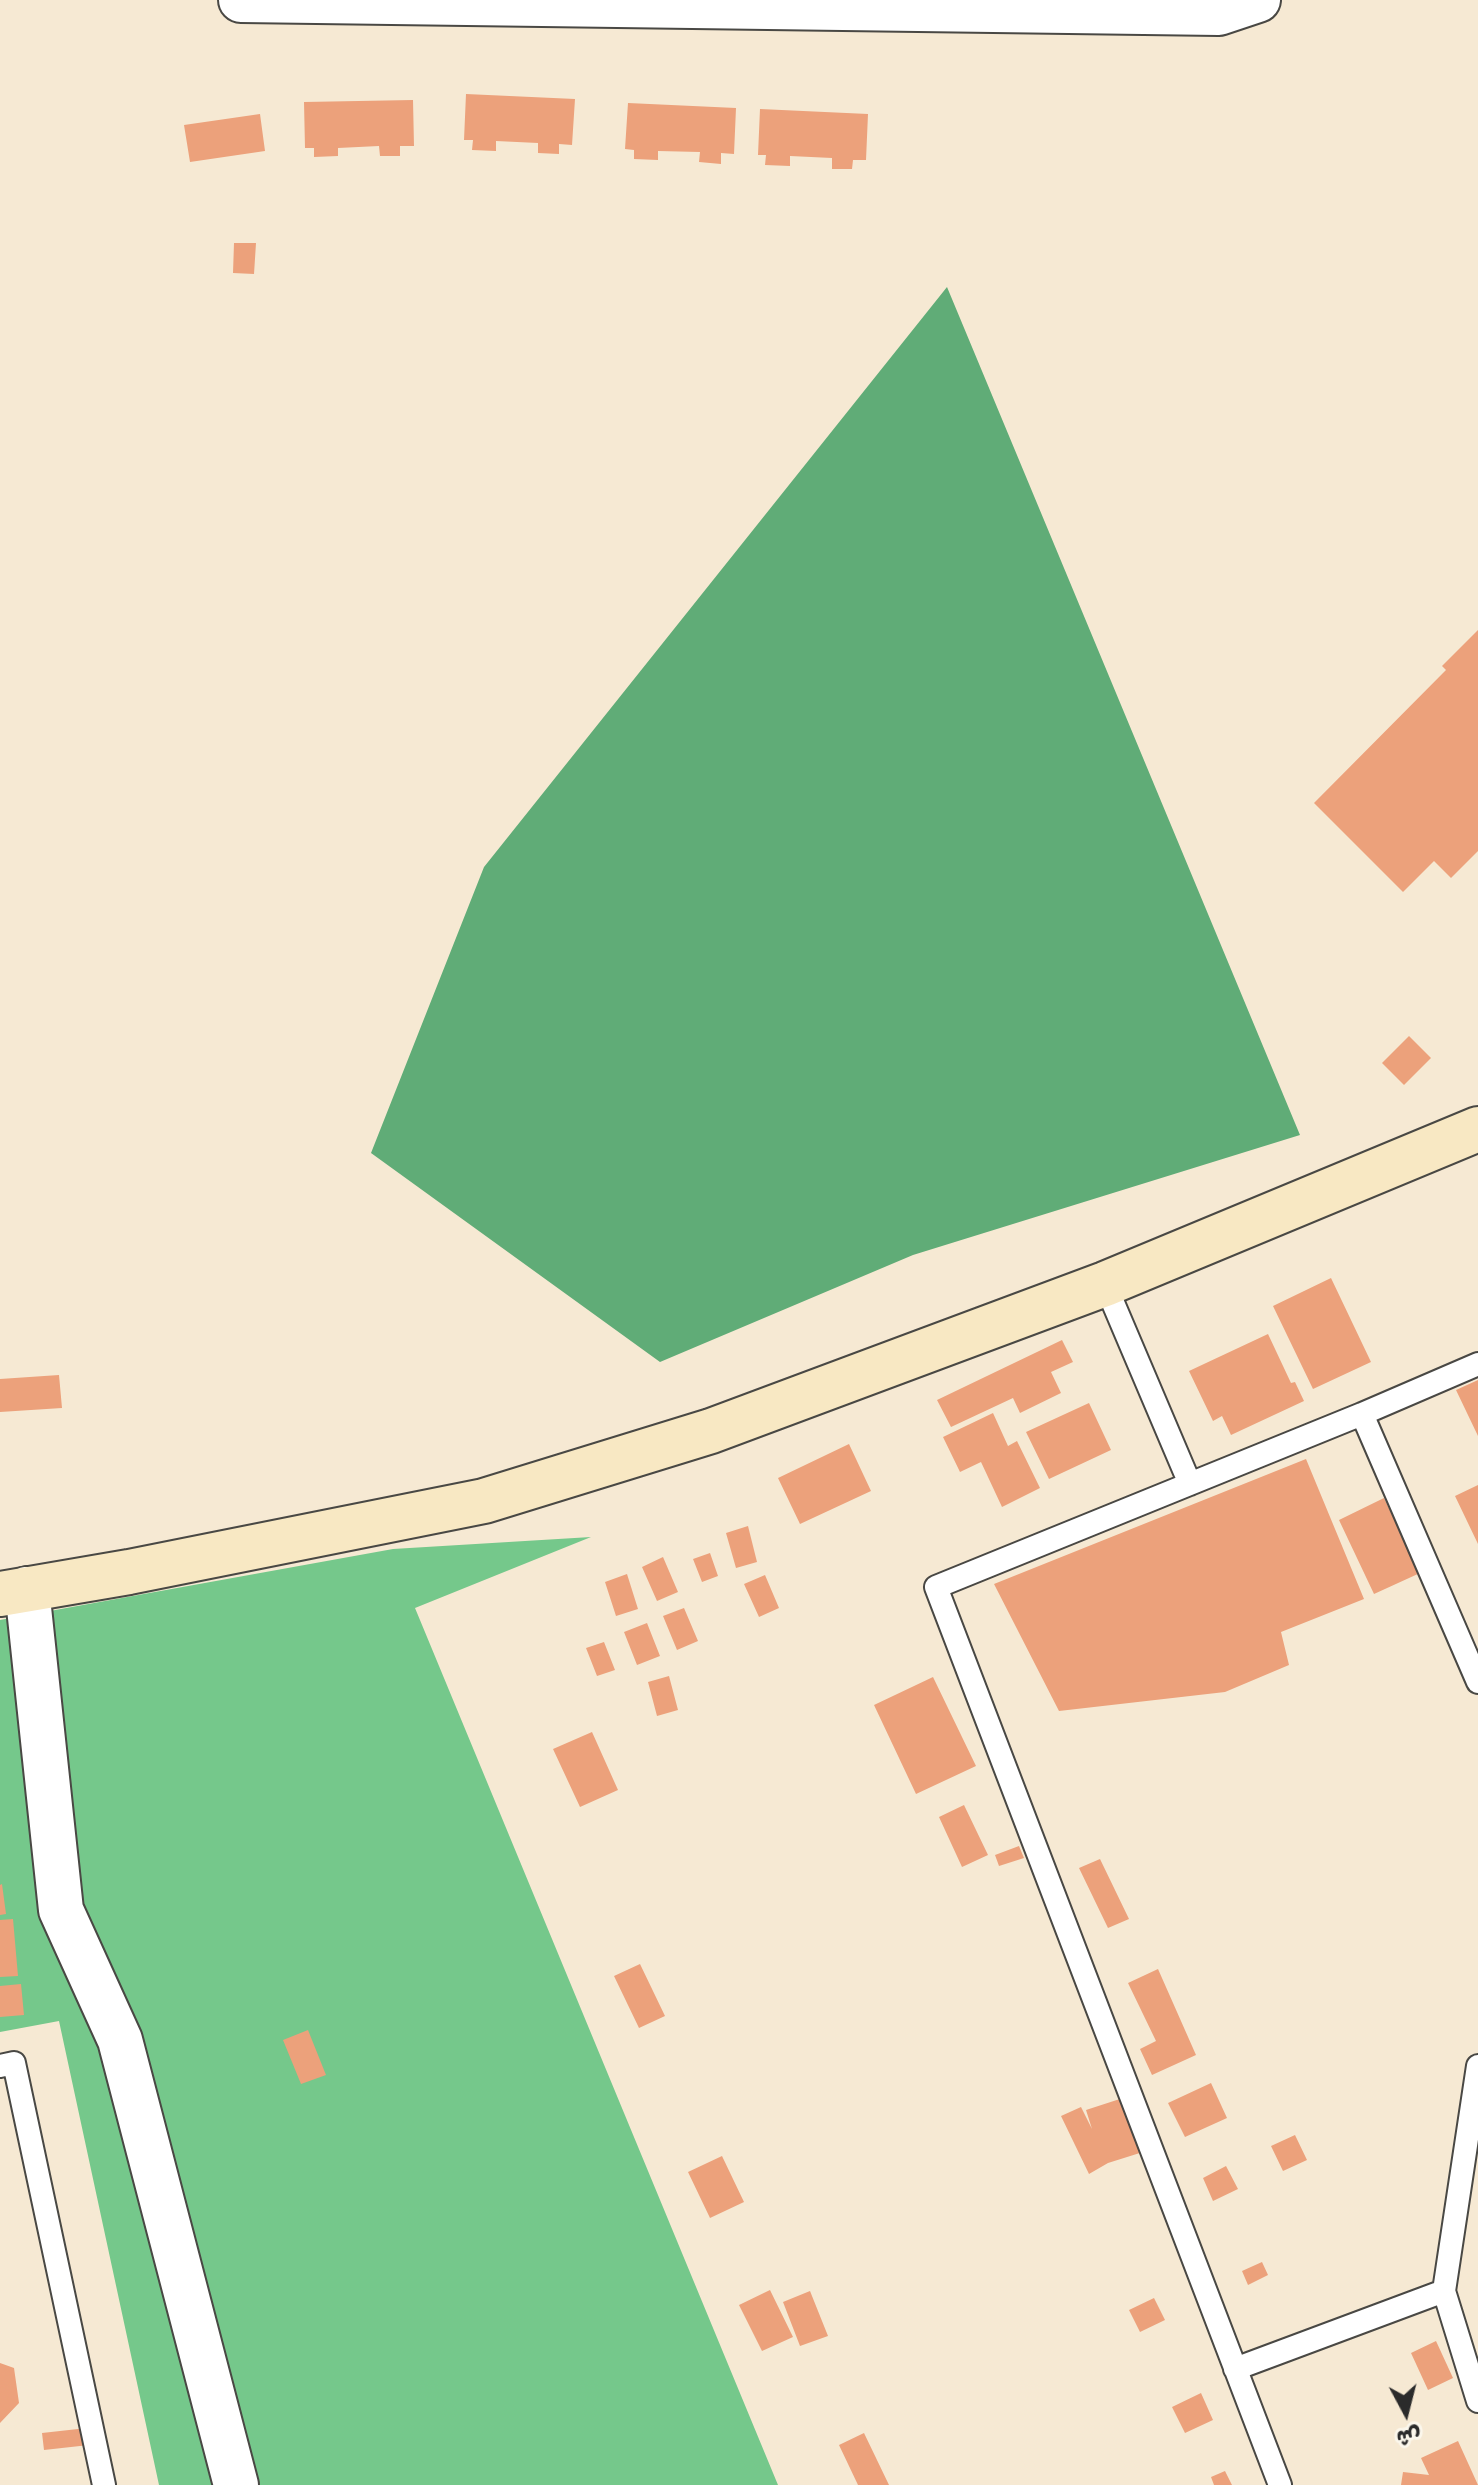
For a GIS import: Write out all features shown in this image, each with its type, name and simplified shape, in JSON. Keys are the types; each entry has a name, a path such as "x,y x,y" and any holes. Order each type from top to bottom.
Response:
{"street":[{"path":"241,0 1219,13 1258,0"},
{"path":"236,2485 120,2040 61,1910 13,1591 129,1572 484,1501 711,1431 1105,1284 1478,1129"}],"lane":[{"path":"1105,1284 1190,1484"},
{"path":"1280,2485 936,1587 1478,1364"},
{"path":"1362,1414 1478,1682"},
{"path":"0,2066 14,2063 104,2485"},
{"path":"1478,2066 1444,2291 1478,2401"},
{"path":"1235,2369 1444,2291"}],"green space":[{"path":"947,287 1300,1135 913,1255 660,1362 371,1153 484,867"},
{"path":"591,1537 415,1608 778,2485 159,2485 59,2021 0,2032 0,1620 393,1549"}],"building":[{"path":"466,94 575,99 572,145 559,144 559,154 538,153 538,143 496,141 496,151 472,150 473,140 464,140"},
{"path":"413,100 414,146 400,146 400,156 380,156 379,146 338,148 338,156 314,157 314,148 305,148 304,102"},
{"path":"628,103 736,108 734,154 721,153 721,164 699,162 700,152 658,151 658,160 634,159 634,150 625,149"},
{"path":"760,109 868,114 866,160 853,160 852,169 832,169 832,158 790,156 790,166 765,165 766,155 758,155"},
{"path":"260,114 265,151 190,162 184,125"},
{"path":"234,243 256,243 254,274 233,273"},
{"path":"1478,630 1478,851 1451,878 1434,861 1403,892 1314,803 1446,670 1442,666"},
{"path":"1409,1036 1431,1058 1404,1085 1382,1063"},
{"path":"1331,1278 1371,1362 1313,1389 1273,1306"},
{"path":"1268,1334 1291,1383 1295,1382 1304,1401 1231,1435 1222,1416 1213,1421 1189,1371"},
{"path":"1062,1340 1073,1362 1051,1372 1061,1393 1020,1413 1013,1398 951,1427 937,1400"},
{"path":"59,1375 62,1408 0,1412 0,1379"},
{"path":"1478,1380 1478,1436 1456,1390"},
{"path":"1089,1403 1111,1450 1049,1479 1026,1432"},
{"path":"993,1413 1008,1446 1017,1441 1040,1488 1002,1507 981,1462 960,1472 943,1437"},
{"path":"849,1444 871,1491 800,1524 778,1478"},
{"path":"1306,1459 1364,1599 1281,1632 1289,1665 1225,1692 1059,1711 994,1584"},
{"path":"1478,1485 1478,1544 1455,1496"},
{"path":"1384,1498 1420,1573 1374,1594 1339,1520"},
{"path":"748,1526 757,1562 736,1568 726,1533"},
{"path":"710,1553 718,1576 702,1582 693,1559"},
{"path":"663,1557 678,1592 657,1601 642,1567"},
{"path":"627,1574 638,1609 616,1616 605,1582"},
{"path":"765,1575 779,1608 759,1617 744,1584"},
{"path":"684,1608 698,1641 677,1650 663,1616"},
{"path":"647,1623 660,1656 637,1665 624,1632"},
{"path":"604,1642 615,1670 597,1676 586,1648"},
{"path":"669,1676 678,1710 657,1716 648,1682"},
{"path":"933,1677 976,1766 916,1794 874,1705"},
{"path":"592,1732 618,1790 580,1807 553,1749"},
{"path":"964,1805 988,1855 962,1867 939,1817"},
{"path":"1019,1846 1024,1858 999,1866 995,1855"},
{"path":"1100,1859 1129,1919 1108,1928 1079,1868"},
{"path":"0,1885 6,1914 0,1915"},
{"path":"13,1919 18,1976 0,1977 0,1920"},
{"path":"640,1964 665,2016 639,2028 614,1976"},
{"path":"1158,1969 1196,2055 1152,2075 1140,2049 1156,2041 1128,1983"},
{"path":"21,1984 24,2015 0,2017 0,1986"},
{"path":"308,2030 326,2075 301,2084 283,2040"},
{"path":"1211,2083 1227,2118 1185,2137 1168,2103"},
{"path":"1126,2097 1143,2152 1108,2163 1089,2174 1061,2116 1081,2107 1092,2129 1086,2110"},
{"path":"1295,2135 1307,2160 1283,2171 1271,2146"},
{"path":"722,2156 744,2202 710,2218 688,2172"},
{"path":"1226,2166 1238,2189 1213,2201 1203,2178"},
{"path":"1262,2262 1268,2275 1248,2285 1242,2271"},
{"path":"770,2290 793,2337 762,2351 739,2305"},
{"path":"810,2291 828,2336 800,2346 783,2302"},
{"path":"1154,2298 1165,2320 1140,2332 1129,2310"},
{"path":"1436,2341 1453,2378 1428,2390 1411,2353"},
{"path":"0,2363 14,2368 19,2403 0,2423"},
{"path":"1201,2393 1213,2420 1185,2433 1172,2407"},
{"path":"87,2428 89,2445 44,2450 42,2433"},
{"path":"864,2433 889,2485 858,2485 839,2445"},
{"path":"1458,2441 1478,2485 1401,2485 1403,2472 1429,2475 1421,2458"},
{"path":"1225,2471 1232,2485 1214,2485 1211,2477"}]}
